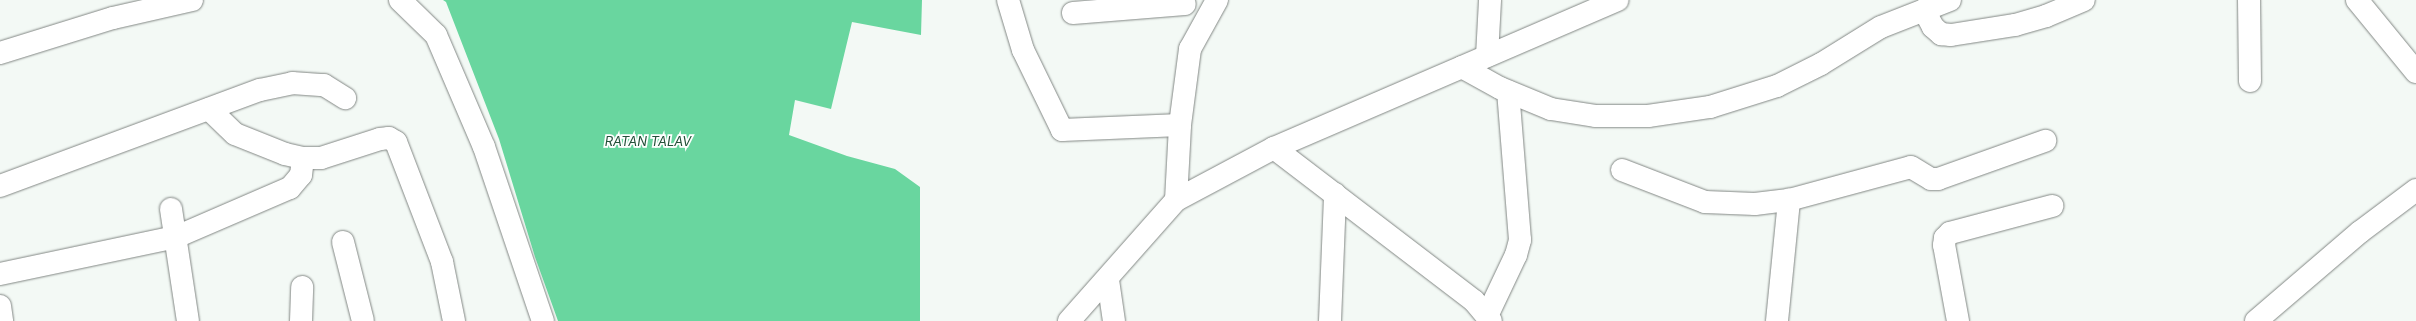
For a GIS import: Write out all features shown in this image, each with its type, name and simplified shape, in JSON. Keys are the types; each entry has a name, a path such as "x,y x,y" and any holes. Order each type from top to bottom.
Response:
{"street":[{"path":"0,53 113,18 192,0"},
{"path":"400,0 436,35 484,147 543,321"},
{"path":"1008,0 1023,50 1062,130 1180,125"},
{"path":"1190,50 1217,0"},
{"path":"1487,56 1490,0"},
{"path":"1069,321 1108,280 1176,200 1274,148 1618,0"},
{"path":"1462,67 1508,91 1551,109 1596,116 1648,116 1710,107 1777,86 1821,64 1881,27 1950,0"},
{"path":"1924,10 1933,27 1941,34 1951,35 2015,25 2046,16 2084,0"},
{"path":"2249,0 2250,80"},
{"path":"2357,0 2416,72"},
{"path":"1073,12 1184,2 1190,50 1180,125 1176,200"},
{"path":"0,186 260,90 292,83 324,86 345,98"},
{"path":"1274,148 1474,301 1489,319 1516,255 1520,240 1508,91"},
{"path":"209,109 235,134 285,154 302,158 320,158 380,138 389,138 396,142 442,262 454,321"},
{"path":"1622,170 1705,202 1755,204 1789,200 1911,167 1931,179 1938,179 2044,141"},
{"path":"0,274 176,237 290,188 301,175 302,158"},
{"path":"2256,321 2398,202 2416,190"},
{"path":"1330,321 1335,194"},
{"path":"1777,321 1789,200"},
{"path":"1958,321 1944,245 1945,238 1950,233 2052,206"},
{"path":"172,209 188,321"},
{"path":"343,242 363,321"},
{"path":"1108,280 1114,321"},
{"path":"301,321 302,288"},
{"path":"0,306 2,321"}],"water":[{"name":"RATAN TALAV","path":"443,0 922,0 921,35 852,22 831,109 795,100 789,135 847,156 895,169 920,187 920,321 558,321 535,257 499,139 446,2"}]}
